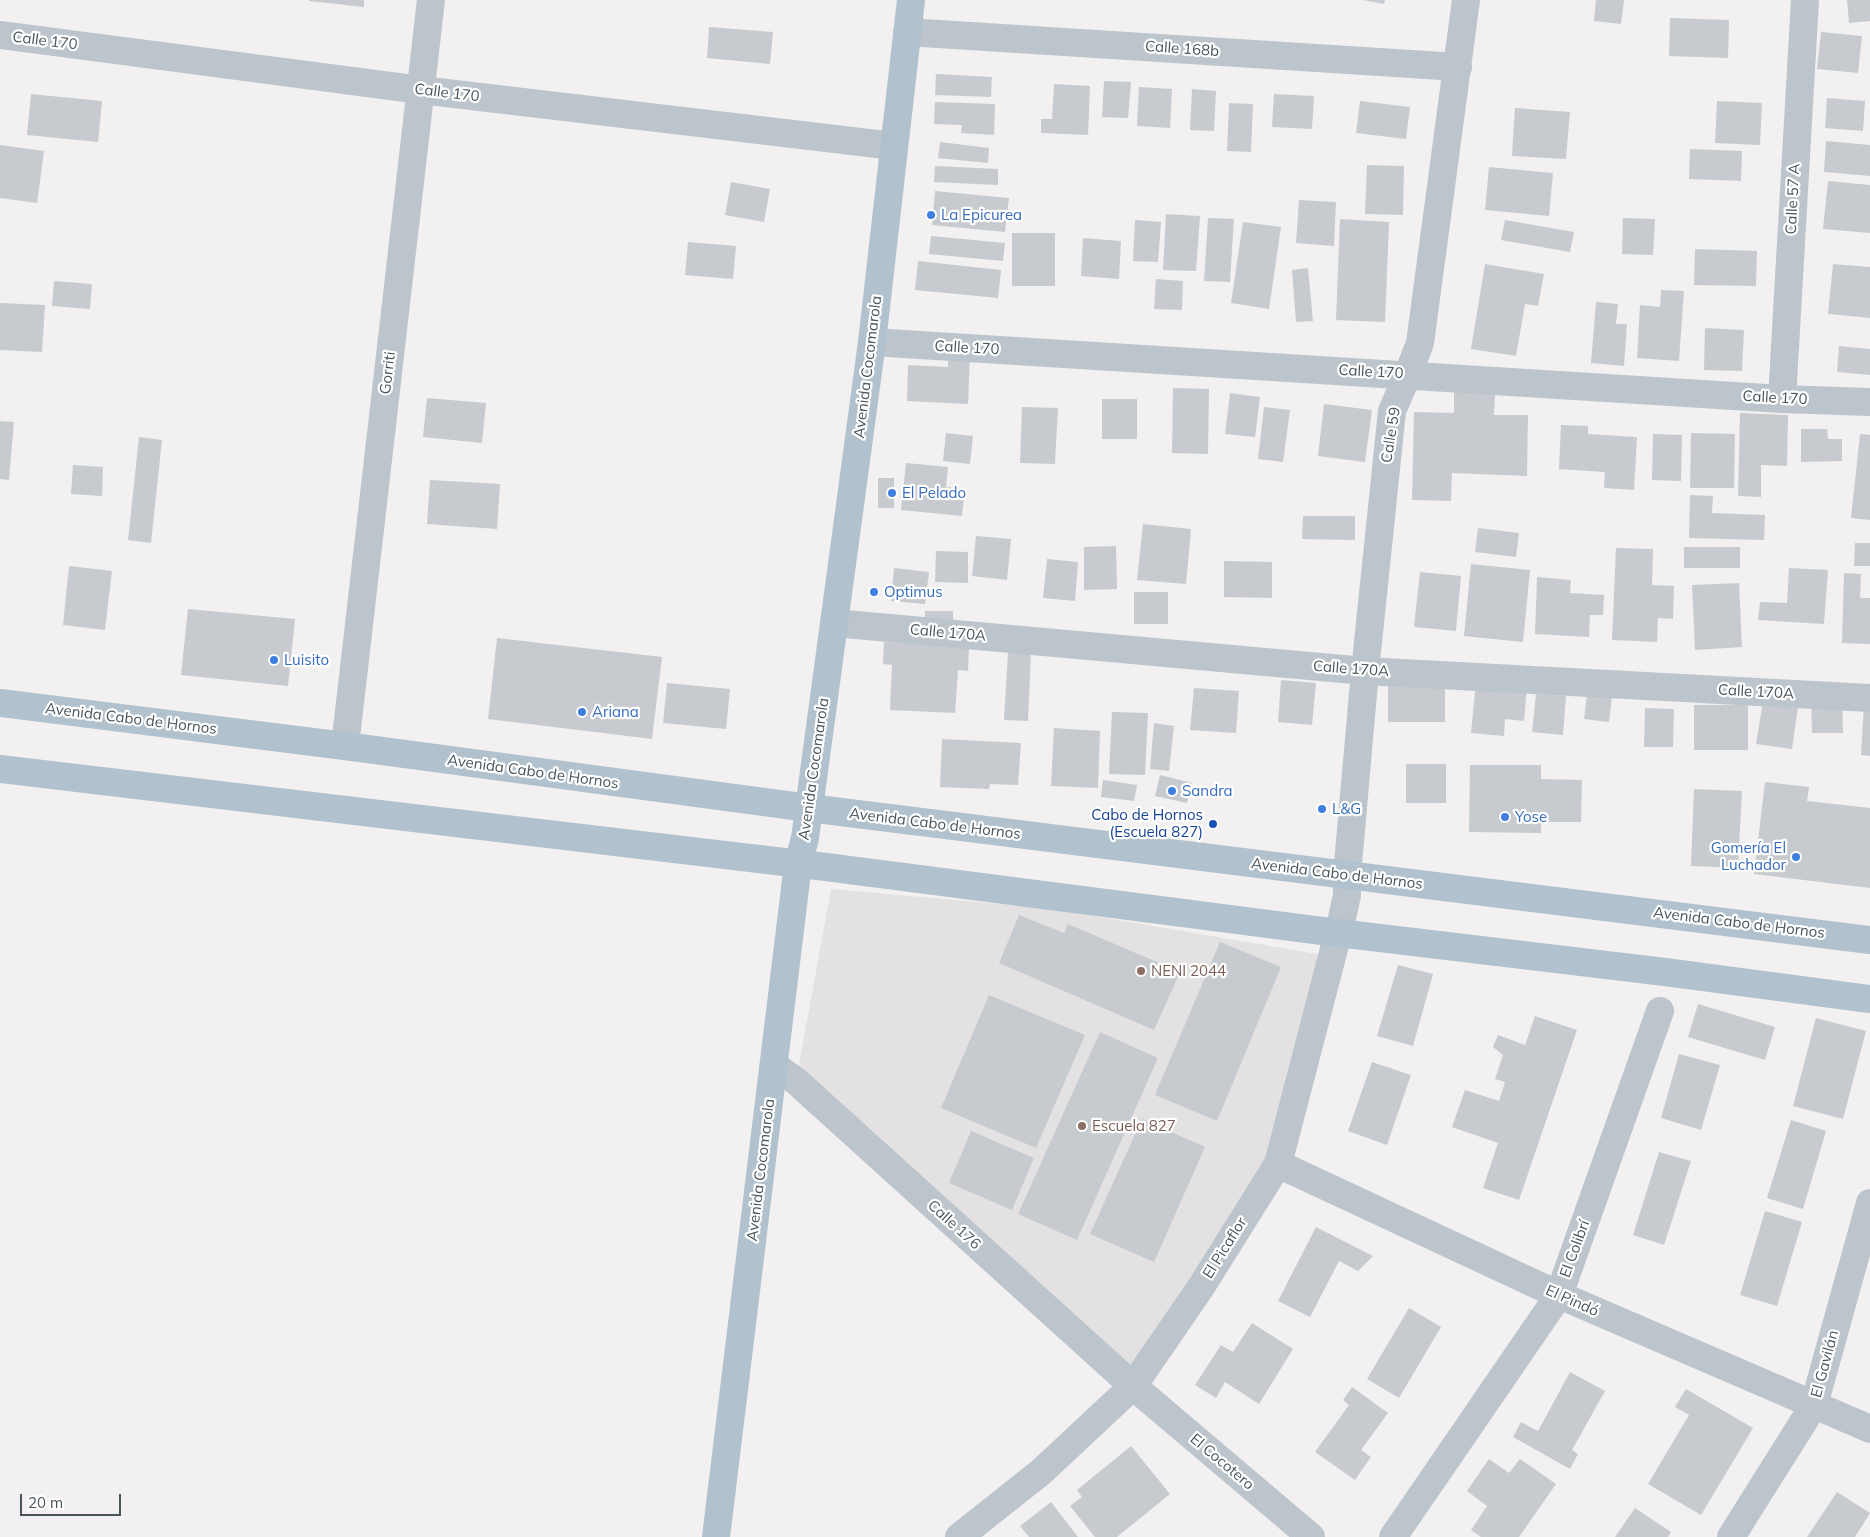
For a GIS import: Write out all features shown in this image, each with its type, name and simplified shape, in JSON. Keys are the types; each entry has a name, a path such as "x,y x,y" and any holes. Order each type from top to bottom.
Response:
{"main road":[{"name":"Avenida Cocomarola","path":"716,1537 798,864 808,808 872,342 911,0"},
{"name":"Avenida Cabo de Hornos","path":"0,703 345,746 808,808 1870,940"},
{"path":"0,769 798,864 1870,999"}],"street":[{"name":"Gorriti","path":"345,746 431,0"},
{"name":"Calle 59","path":"1347,875 1365,671 1392,411 1420,343 1466,0"},
{"name":"Calle 57 A","path":"1782,399 1805,0"},
{"name":"Calle 168b","path":"907,32 1458,67"},
{"name":"Calle 170","path":"0,35 421,90 894,146"},
{"name":"Calle 170","path":"872,342 1408,374 1782,399 1870,402"},
{"name":"Calle 170A","path":"834,623 1365,671 1870,698"},
{"name":"El Picaflor","path":"959,1537 1041,1472 1133,1386 1201,1287 1278,1164 1338,933 1347,895 1347,875"},
{"name":"El Colibrí","path":"1393,1537 1559,1295 1660,1011"},
{"name":"Calle 176","path":"774,1065 796,1081 1133,1386"},
{"name":"El Pindó","path":"1278,1164 1559,1295 1870,1429"},
{"name":"El Gavilán","path":"1731,1537 1814,1405 1870,1203"},
{"name":"El Cocotero","path":"1133,1386 1311,1537"}],"shaded area":[{"path":"831,889 1047,908 1329,956 1264,1163 1133,1386 796,1081"}],"building":[{"path":"364,0 364,7 309,1"},
{"path":"1363,0 1385,0 1384,4"},
{"path":"1596,0 1624,0 1621,24 1594,21"},
{"path":"1847,0 1870,0 1870,21 1849,23"},
{"path":"1670,18 1729,20 1728,58 1669,56"},
{"path":"709,27 773,32 770,64 707,58"},
{"path":"1821,32 1862,36 1858,73 1817,69"},
{"path":"936,74 992,77 991,97 935,95"},
{"path":"1104,81 1131,82 1128,118 1102,117"},
{"path":"1054,84 1090,86 1088,135 1041,133 1041,119 1052,119"},
{"path":"1139,87 1172,89 1170,128 1137,126"},
{"path":"1192,89 1216,91 1214,131 1190,130"},
{"path":"31,94 102,101 98,142 27,135"},
{"path":"1274,94 1314,96 1312,129 1272,127"},
{"path":"1827,98 1865,101 1863,131 1825,128"},
{"path":"1360,101 1410,107 1406,139 1356,133"},
{"path":"1717,101 1762,103 1760,145 1715,143"},
{"path":"935,102 995,104 994,135 961,133 962,125 934,124"},
{"path":"1229,103 1253,104 1251,152 1227,151"},
{"path":"1515,108 1570,112 1566,159 1512,156"},
{"path":"1826,141 1870,145 1870,176 1824,172"},
{"path":"940,142 989,148 988,163 938,158"},
{"path":"0,145 44,151 37,203 0,198"},
{"path":"1690,149 1742,151 1741,181 1689,179"},
{"path":"1367,165 1404,166 1403,215 1365,214"},
{"path":"935,166 998,169 998,185 934,182"},
{"path":"1489,167 1553,173 1549,216 1485,210"},
{"path":"1828,181 1870,185 1870,233 1823,229"},
{"path":"731,182 770,189 764,222 725,215"},
{"path":"935,191 1009,198 1005,232 932,225"},
{"path":"1299,200 1336,202 1334,246 1296,243"},
{"path":"1166,214 1200,216 1196,271 1163,270"},
{"path":"1208,218 1234,219 1230,282 1204,281"},
{"path":"1623,218 1655,219 1653,255 1622,254"},
{"path":"1340,219 1389,222 1385,322 1336,320"},
{"path":"1135,220 1161,222 1158,262 1133,261"},
{"path":"1505,220 1574,232 1570,252 1501,240"},
{"path":"1243,222 1281,227 1269,309 1231,303"},
{"path":"1012,233 1055,233 1055,286 1012,286"},
{"path":"931,236 1005,243 1003,261 929,254"},
{"path":"1083,238 1121,241 1119,279 1081,276"},
{"path":"688,242 736,246 733,279 685,275"},
{"path":"1695,249 1757,251 1756,286 1694,285"},
{"path":"918,261 1001,270 998,298 915,290"},
{"path":"1485,264 1544,274 1538,306 1525,304 1516,356 1471,349"},
{"path":"1833,264 1870,267 1870,318 1828,314"},
{"path":"1308,268 1313,321 1296,322 1292,270"},
{"path":"1156,279 1183,281 1182,310 1154,309"},
{"path":"54,281 92,284 90,309 52,306"},
{"path":"1661,290 1684,291 1679,361 1637,358 1640,305 1660,307"},
{"path":"1596,302 1618,304 1616,324 1627,324 1624,366 1591,363"},
{"path":"0,303 45,305 42,352 0,350"},
{"path":"1705,328 1744,330 1742,371 1704,370"},
{"path":"1839,346 1870,349 1870,375 1837,372"},
{"path":"948,354 970,355 968,404 907,401 908,365 948,367"},
{"path":"1173,388 1209,389 1208,454 1172,453"},
{"path":"1454,392 1495,393 1494,415 1528,415 1527,476 1452,473 1451,501 1412,500 1414,412 1454,413"},
{"path":"1230,393 1260,397 1255,437 1225,434"},
{"path":"427,398 486,403 482,443 423,437"},
{"path":"1102,399 1137,399 1137,439 1102,439"},
{"path":"1324,404 1372,410 1365,462 1318,456"},
{"path":"1022,407 1058,408 1055,464 1020,463"},
{"path":"1264,407 1290,410 1283,462 1258,459"},
{"path":"1740,413 1788,415 1787,466 1761,465 1761,497 1738,496"},
{"path":"0,421 14,422 9,480 0,479"},
{"path":"1561,425 1588,426 1588,434 1637,437 1634,490 1604,488 1605,472 1559,469"},
{"path":"1801,429 1827,429 1828,439 1842,439 1842,461 1801,462"},
{"path":"946,433 973,436 970,464 943,461"},
{"path":"1691,433 1735,434 1734,488 1690,488"},
{"path":"1653,434 1682,435 1681,481 1652,480"},
{"path":"1860,434 1870,435 1870,520 1851,518"},
{"path":"139,437 162,440 151,543 128,540"},
{"path":"906,463 948,467 946,487 965,489 962,516 901,510"},
{"path":"73,465 103,467 102,496 71,494"},
{"path":"878,478 894,478 894,508 878,508"},
{"path":"430,480 500,484 497,529 427,524"},
{"path":"1690,495 1713,496 1712,513 1765,515 1764,540 1689,538"},
{"path":"1303,516 1355,516 1355,540 1302,539"},
{"path":"1143,524 1191,529 1186,584 1137,580"},
{"path":"1478,528 1519,533 1516,557 1475,552"},
{"path":"976,536 1011,539 1007,580 972,576"},
{"path":"1855,543 1870,543 1870,566 1854,566"},
{"path":"1116,546 1117,589 1084,590 1084,547"},
{"path":"1684,547 1740,547 1740,568 1684,568"},
{"path":"1616,548 1653,549 1652,585 1674,586 1673,619 1658,618 1657,642 1612,640"},
{"path":"936,551 968,552 968,583 935,582"},
{"path":"1047,559 1078,562 1075,601 1043,598"},
{"path":"1224,561 1272,562 1272,598 1224,597"},
{"path":"1471,564 1530,570 1523,642 1464,636"},
{"path":"69,566 112,571 105,630 63,625"},
{"path":"894,568 929,572 925,604 891,601"},
{"path":"1789,568 1828,570 1824,624 1758,620 1760,602 1787,603"},
{"path":"1420,572 1461,576 1456,631 1414,627"},
{"path":"1844,573 1861,574 1860,598 1870,598 1870,644 1842,643"},
{"path":"1537,577 1571,580 1570,593 1604,595 1603,615 1590,615 1589,637 1535,634"},
{"path":"1739,583 1742,647 1695,650 1692,585"},
{"path":"1134,592 1168,592 1168,624 1134,624"},
{"path":"188,609 295,619 288,686 181,675"},
{"path":"925,611 953,611 953,625 925,625"},
{"path":"497,638 662,657 652,739 488,719"},
{"path":"884,642 969,646 968,671 958,670 955,713 890,710 892,665 883,664"},
{"path":"1008,651 1031,652 1028,721 1004,720"},
{"path":"1281,680 1316,683 1312,725 1278,722"},
{"path":"1476,681 1527,686 1524,721 1505,719 1504,736 1471,733"},
{"path":"667,683 730,689 726,729 663,723"},
{"path":"1388,684 1445,684 1445,722 1388,722"},
{"path":"1194,688 1239,691 1236,733 1190,730"},
{"path":"1536,694 1566,696 1563,735 1532,732"},
{"path":"1587,694 1612,697 1609,722 1584,719"},
{"path":"1811,698 1842,698 1843,733 1812,733"},
{"path":"1763,701 1798,707 1792,749 1756,744"},
{"path":"1864,704 1870,704 1870,756 1861,755"},
{"path":"1694,705 1748,705 1748,750 1694,750"},
{"path":"1645,708 1674,709 1673,747 1644,747"},
{"path":"1112,712 1148,713 1145,775 1109,774"},
{"path":"1154,723 1174,726 1169,771 1150,769"},
{"path":"1054,728 1100,731 1098,788 1051,786"},
{"path":"942,739 1021,743 1018,785 990,784 989,789 940,787"},
{"path":"1406,764 1446,764 1446,803 1406,803"},
{"path":"1470,765 1541,765 1541,779 1582,780 1581,822 1541,822 1541,833 1469,832"},
{"path":"1160,775 1192,783 1187,803 1155,796"},
{"path":"1103,780 1137,785 1134,801 1101,797"},
{"path":"1765,782 1809,787 1807,801 1870,808 1870,888 1754,874"},
{"path":"1694,789 1742,791 1738,868 1691,866"},
{"path":"1019,915 1064,933 1068,924 1180,972 1154,1030 999,963"},
{"path":"1220,942 1281,967 1217,1121 1155,1095"},
{"path":"1398,965 1433,974 1413,1046 1377,1036"},
{"path":"989,995 1085,1035 1036,1148 941,1108"},
{"path":"1698,1004 1775,1027 1765,1060 1688,1037"},
{"path":"1535,1016 1577,1030 1519,1200 1483,1188 1498,1143 1452,1127 1465,1090 1499,1101 1505,1082 1495,1079 1503,1055 1493,1047 1498,1035 1525,1045"},
{"path":"1816,1018 1866,1031 1843,1119 1793,1106"},
{"path":"1100,1032 1158,1058 1077,1240 1018,1214"},
{"path":"1679,1054 1720,1065 1701,1130 1661,1118"},
{"path":"1372,1062 1411,1075 1387,1145 1348,1131"},
{"path":"1142,1119 1205,1147 1154,1262 1090,1234"},
{"path":"1791,1120 1826,1131 1803,1209 1767,1198"},
{"path":"971,1131 1034,1158 1012,1210 949,1183"},
{"path":"1659,1152 1691,1161 1664,1245 1633,1235"},
{"path":"1765,1211 1802,1222 1777,1306 1740,1295"},
{"path":"1316,1227 1373,1256 1358,1271 1339,1261 1310,1317 1278,1301"},
{"path":"1409,1308 1441,1327 1399,1398 1367,1379"},
{"path":"1252,1323 1293,1349 1259,1404 1225,1382 1216,1398 1195,1385 1221,1345 1233,1352"},
{"path":"1570,1372 1605,1391 1572,1450 1578,1454 1570,1469 1513,1437 1521,1422 1538,1431"},
{"path":"1352,1387 1388,1413 1361,1450 1371,1457 1355,1480 1315,1452 1349,1405 1343,1400"},
{"path":"1686,1389 1753,1428 1701,1515 1648,1484 1689,1415 1675,1407"},
{"path":"1131,1446 1170,1494 1117,1537 1095,1537 1070,1506 1082,1497 1077,1490"},
{"path":"1489,1459 1509,1473 1520,1459 1556,1484 1519,1537 1481,1537 1471,1530 1487,1506 1467,1491"},
{"path":"1837,1492 1870,1513 1855,1537 1807,1537"},
{"path":"1051,1502 1078,1537 1029,1537 1020,1526"},
{"path":"1635,1508 1671,1532 1668,1537 1615,1537"}],"place":[{"name":"La Epicurea","path":"931,215"},
{"name":"El Pelado","path":"892,493"},
{"name":"Optimus","path":"874,592"},
{"name":"Luisito","path":"274,660"},
{"name":"Ariana","path":"582,712"},
{"name":"Sandra","path":"1172,791"},
{"name":"L&G","path":"1322,809"},
{"name":"Yose","path":"1505,817"},
{"name":"Cabo de Hornos (Escuela 827)","path":"1213,824"},
{"name":"Gomería El Luchador","path":"1796,857"},
{"name":"NENI 2044","path":"1141,971"},
{"name":"Escuela 827","path":"1082,1126"}]}
